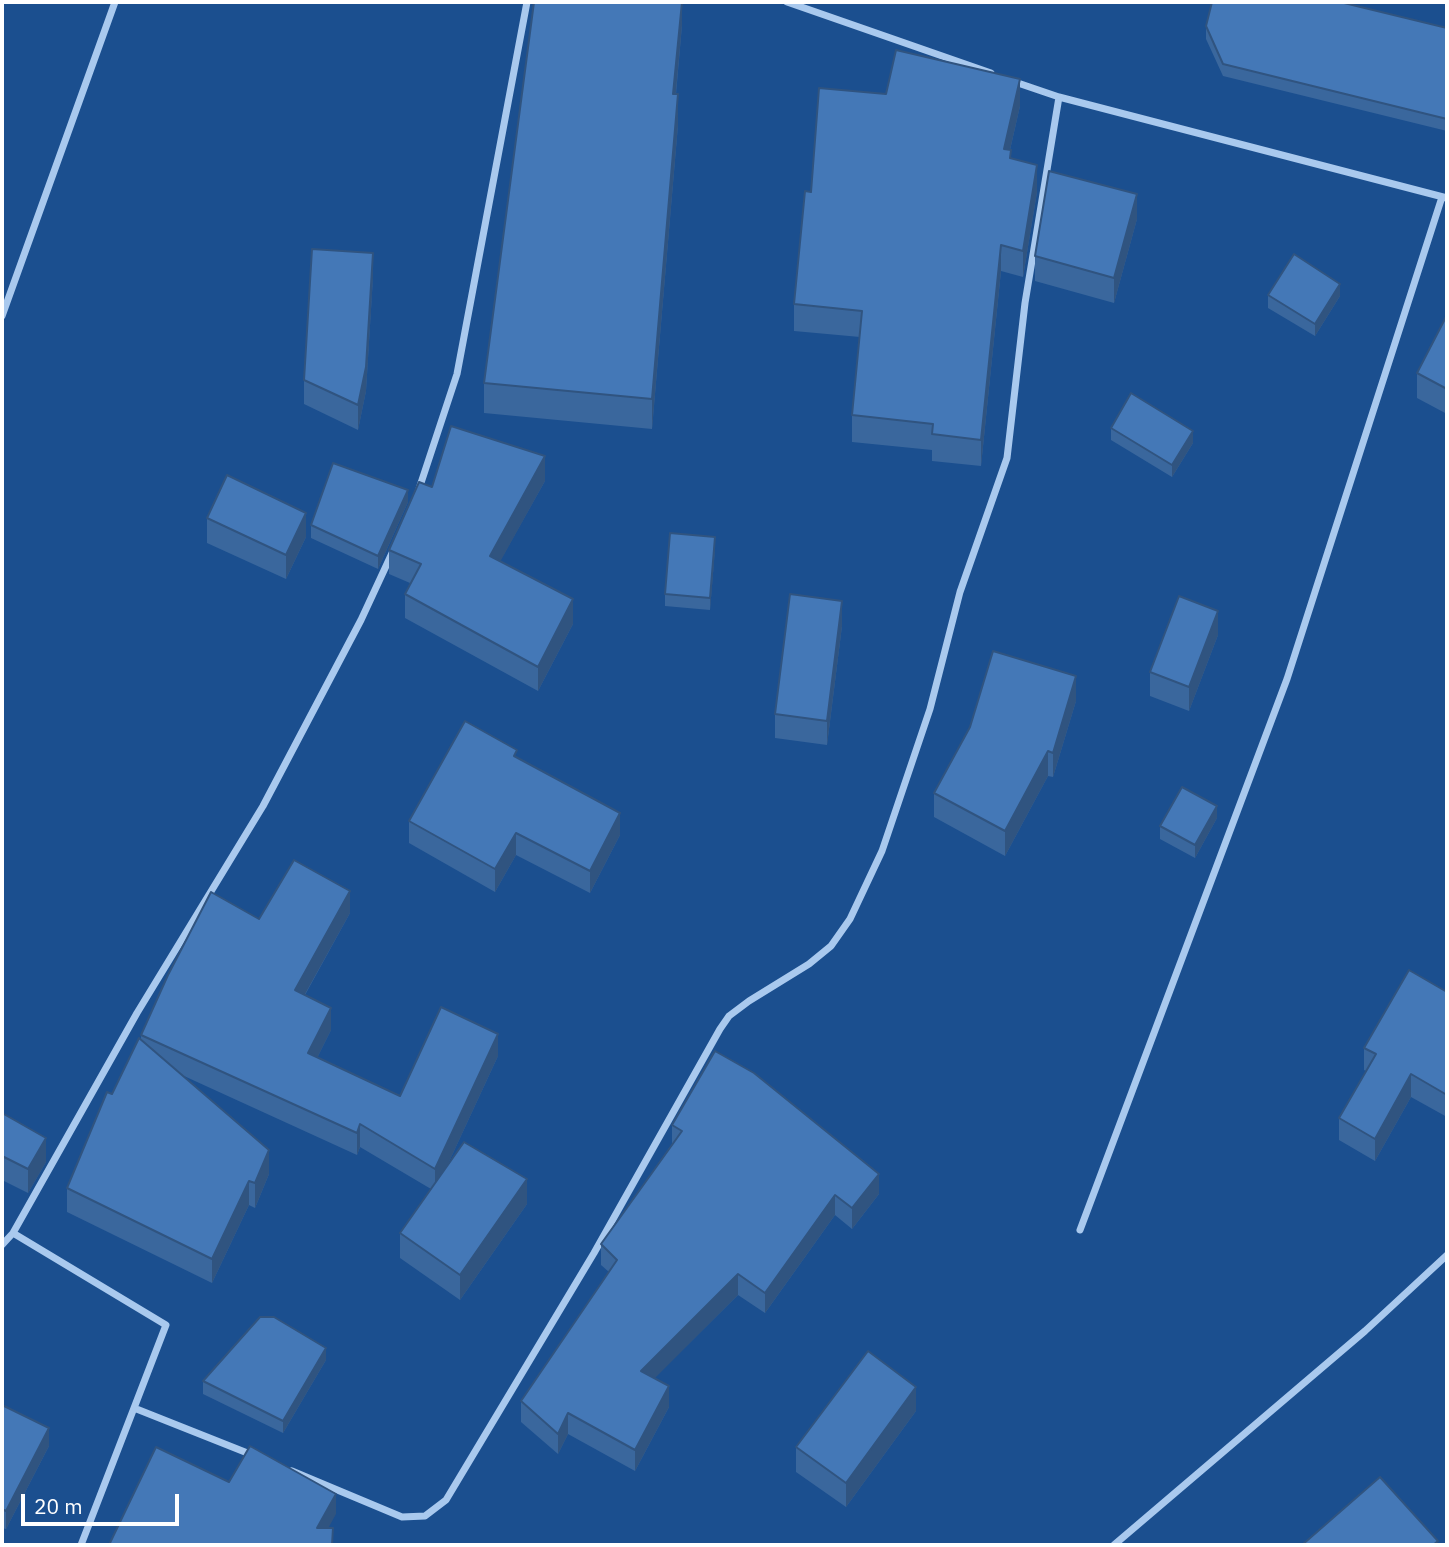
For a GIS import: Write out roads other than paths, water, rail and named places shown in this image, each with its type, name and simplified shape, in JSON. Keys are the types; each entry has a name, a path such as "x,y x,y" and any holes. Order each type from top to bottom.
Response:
{"street":[{"path":"2,316 115,2"},
{"path":"413,505 457,374 527,2"},
{"path":"787,2 994,74"},
{"path":"1007,79 1059,97 1444,198 1287,679 1080,1230"},
{"path":"282,1467 402,1517 425,1516 446,1500 594,1254 729,1016 749,1000 809,964 831,946 850,919 882,851 926,722 960,592 1007,458 1026,303 1059,97"},
{"path":"2,1245 13,1233 136,1013 262,806 360,620 398,541"},
{"path":"13,1233 166,1325 81,1545"},
{"path":"1114,1545 1365,1331 1447,1255"},
{"path":"134,1408 259,1458"}]}
